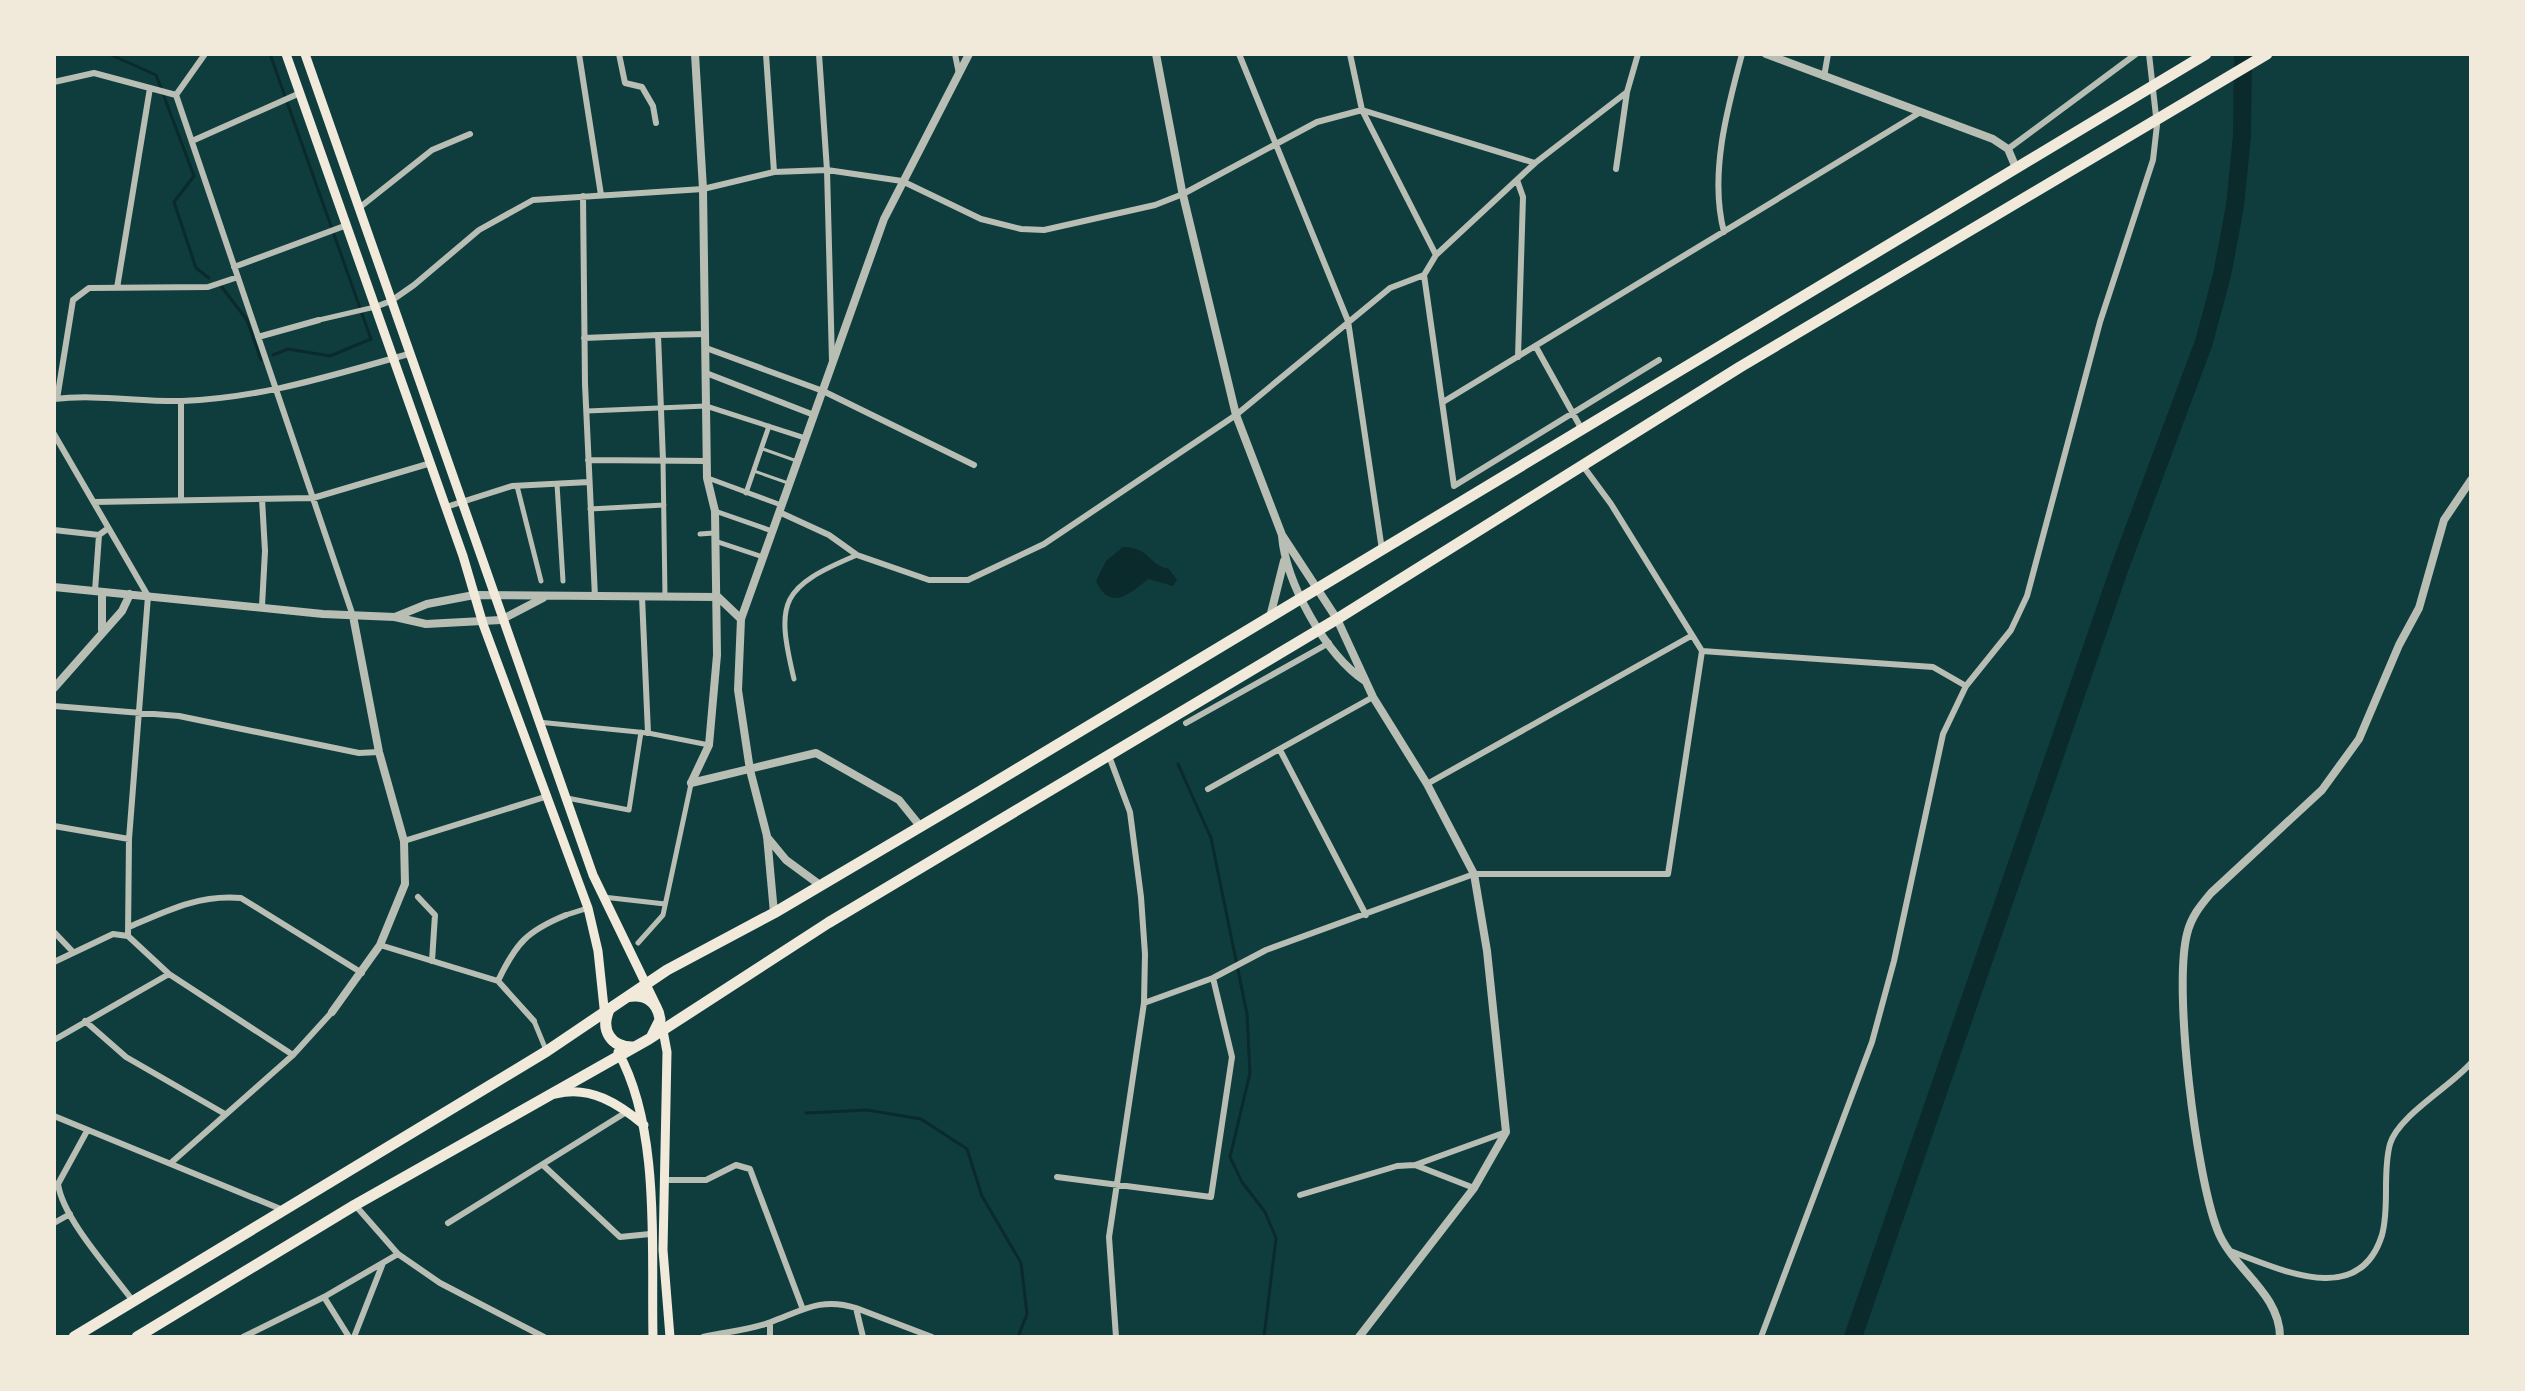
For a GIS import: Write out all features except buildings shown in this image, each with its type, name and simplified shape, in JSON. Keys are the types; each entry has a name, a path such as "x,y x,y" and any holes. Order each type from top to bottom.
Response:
{"highway":[{"path":"74,1337 547,1051 607,1013 646,983 774,913 2206,54"},
{"path":"137,1337 355,1205 527,1105 649,1039 828,923 1337,619 1740,367 2147,129 2267,54"},
{"path":"627,997 643,996 657,1009 658,1028 649,1039"},
{"path":"607,1013 613,1042 634,1047"}],"main road":[{"path":"286,54 296,95 370,308 393,358 446,507 483,624 588,908 607,1013"},
{"path":"305,54 537,722 602,897 646,983 663,1030 667,1052 663,1250 670,1337"},
{"path":"613,1042 630,1073 646,1126 653,1337"},
{"path":"527,1105 569,1091 602,1097 628,1111 646,1126"}],"street":[{"path":"176,95 205,54"},
{"path":"579,54 601,195"},
{"path":"619,54 625,83 642,87 653,106 656,123"},
{"path":"638,943 663,915 691,783 709,745 718,597 715,511 706,461 703,189 695,54"},
{"path":"766,54 774,172"},
{"path":"819,54 827,170 832,365"},
{"path":"955,54 959,74"},
{"path":"774,913 767,836 750,770 737,676 741,619 884,219 969,54"},
{"path":"1156,54 1183,194 1236,415 1282,535 1319,587 1373,697 1427,784 1474,874 1487,951 1506,1132 1474,1188 1359,1337"},
{"path":"1239,54 1273,144 1348,321 1382,550"},
{"path":"1350,54 1362,110 1436,255"},
{"path":"1616,169 1627,92 1638,54"},
{"path":"1724,232 1719,205 1721,160 1742,54"},
{"path":"1766,54 1993,139 2008,149 2016,168"},
{"path":"1824,77 1828,54"},
{"path":"2008,149 2136,54"},
{"path":"1761,1337 1872,1042 1894,961 1943,734 1966,686 2011,630 2027,596 2100,322 2153,160 2157,125 2149,54"},
{"path":"54,82 94,73 176,95"},
{"path":"117,288 152,88"},
{"path":"707,478 780,508 829,535 857,555 929,580 968,580 1044,544 1236,415 1390,288 1424,275 1436,255 1535,163 1627,92"},
{"path":"172,1162 293,1055 332,1012 380,945 405,884 404,841 379,752 353,616 176,95"},
{"path":"192,141 296,95"},
{"path":"258,337 391,301 479,230 533,200 703,189 774,172 827,170 902,181 981,219 1032,229 1068,227 1125,214 1183,194 1317,122 1362,110 1535,163"},
{"path":"1443,402 1919,113"},
{"path":"359,208 432,150 470,134"},
{"path":"1517,180 1523,197 1518,357"},
{"path":"583,196 584,338 595,597"},
{"path":"234,267 343,226"},
{"path":"1424,275 1454,486 1659,360"},
{"path":"238,277 208,287 89,288 73,300 56,399 83,396 181,401 277,391 409,354"},
{"path":"584,338 706,334"},
{"path":"658,335 666,535 665,596"},
{"path":"1536,347 1581,428"},
{"path":"706,348 823,391 974,465"},
{"path":"706,373 814,415"},
{"path":"181,401 181,500"},
{"path":"587,411 706,406 805,438"},
{"path":"746,493 769,426"},
{"path":"54,434 148,596 129,839 128,936"},
{"path":"588,460 706,461"},
{"path":"94,502 313,498 431,463"},
{"path":"1144,1003 1213,978 1261,953 1474,874 1668,874 1702,651 1611,504 1583,466"},
{"path":"2280,1337 2272,1305 2217,1231 2198,1146 2181,991 2187,935 2195,912 2211,893 2322,790 2359,739 2399,645 2419,608 2444,520 2471,480"},
{"path":"446,507 517,486 589,482"},
{"path":"557,484 563,581"},
{"path":"517,486 541,581"},
{"path":"262,499 265,551 262,606"},
{"path":"590,509 664,505"},
{"path":"715,511 772,531"},
{"path":"54,530 99,535 107,529"},
{"path":"700,534 763,557"},
{"path":"99,535 98,591 102,630"},
{"path":"1270,617 1284,560 1282,535"},
{"path":"794,679 783,631 784,610 811,575 857,555"},
{"path":"1284,560 1301,598 1329,643 1348,670 1365,681"},
{"path":"54,587 353,616 395,617 426,624 483,624 501,620 543,598"},
{"path":"54,688 102,630 122,611 130,594"},
{"path":"395,617 427,604 474,595 493,595 543,598 718,597 741,619"},
{"path":"566,797 629,810 644,732 642,597"},
{"path":"1427,784 1691,636"},
{"path":"1186,723 1329,643"},
{"path":"1702,651 1933,667 1966,686"},
{"path":"1208,789 1373,697"},
{"path":"54,706 137,710 359,753 379,752"},
{"path":"537,722 644,732 709,745"},
{"path":"1280,750 1366,915"},
{"path":"691,783 816,753 899,800 920,826"},
{"path":"1107,754 1130,812 1141,897 1144,1003 1109,1237 1116,1337"},
{"path":"404,841 548,796"},
{"path":"54,826 129,839"},
{"path":"767,836 786,860 820,885"},
{"path":"129,927 190,901 222,896 241,898 362,973"},
{"path":"418,897 435,915 432,961"},
{"path":"602,897 665,904"},
{"path":"498,981 513,949 531,932 588,908"},
{"path":"54,932 73,952"},
{"path":"54,962 113,934 128,936 169,974 293,1055"},
{"path":"380,945 498,981 534,1021 547,1051"},
{"path":"54,1040 169,974"},
{"path":"1057,1177 1211,1197 1232,1057 1213,978"},
{"path":"85,1021 126,1057 225,1114"},
{"path":"2230,1251 2303,1275 2337,1280 2361,1270 2381,1237 2390,1144 2404,1120 2435,1098 2471,1063"},
{"path":"448,1223 628,1111"},
{"path":"54,1116 283,1210"},
{"path":"87,1131 56,1184 70,1214 133,1302"},
{"path":"1300,1195 1397,1166 1415,1165 1506,1132"},
{"path":"664,1180 706,1180 736,1165 750,1169 802,1307"},
{"path":"1415,1165 1474,1188"},
{"path":"544,1166 620,1237 650,1234"},
{"path":"355,1205 398,1254 440,1283 544,1337"},
{"path":"54,1223 70,1214"},
{"path":"247,1336 324,1297 398,1254"},
{"path":"351,1337 383,1263"},
{"path":"324,1297 351,1337"},
{"path":"703,1337 770,1323 802,1307 823,1302 856,1308 932,1337"},
{"path":"856,1308 863,1337"},
{"path":"770,1323 770,1337"}],"lane":[{"path":"762,448 797,461"},
{"path":"754,471 789,484"}],"water":[{"path":"1123,547 1139,550 1169,569 1177,580 1173,586 1148,579 1120,597 1108,596 1096,581 1106,561"}],"waterway":[{"path":"109,54 156,75 194,176 174,202 196,268 209,278"},
{"path":"270,54 371,339 330,356 288,349 273,355"},
{"path":"1853,1337 2120,567 2204,342 2222,275 2235,206 2242,136 2243,54"},
{"path":"221,286 247,320 261,360"},
{"path":"1178,764 1211,838 1247,1014 1250,1073 1230,1157 1242,1182 1265,1212 1276,1238 1264,1337"},
{"path":"806,1113 867,1110 921,1119 967,1149 982,1196 1021,1263 1027,1314 1018,1337"}]}
